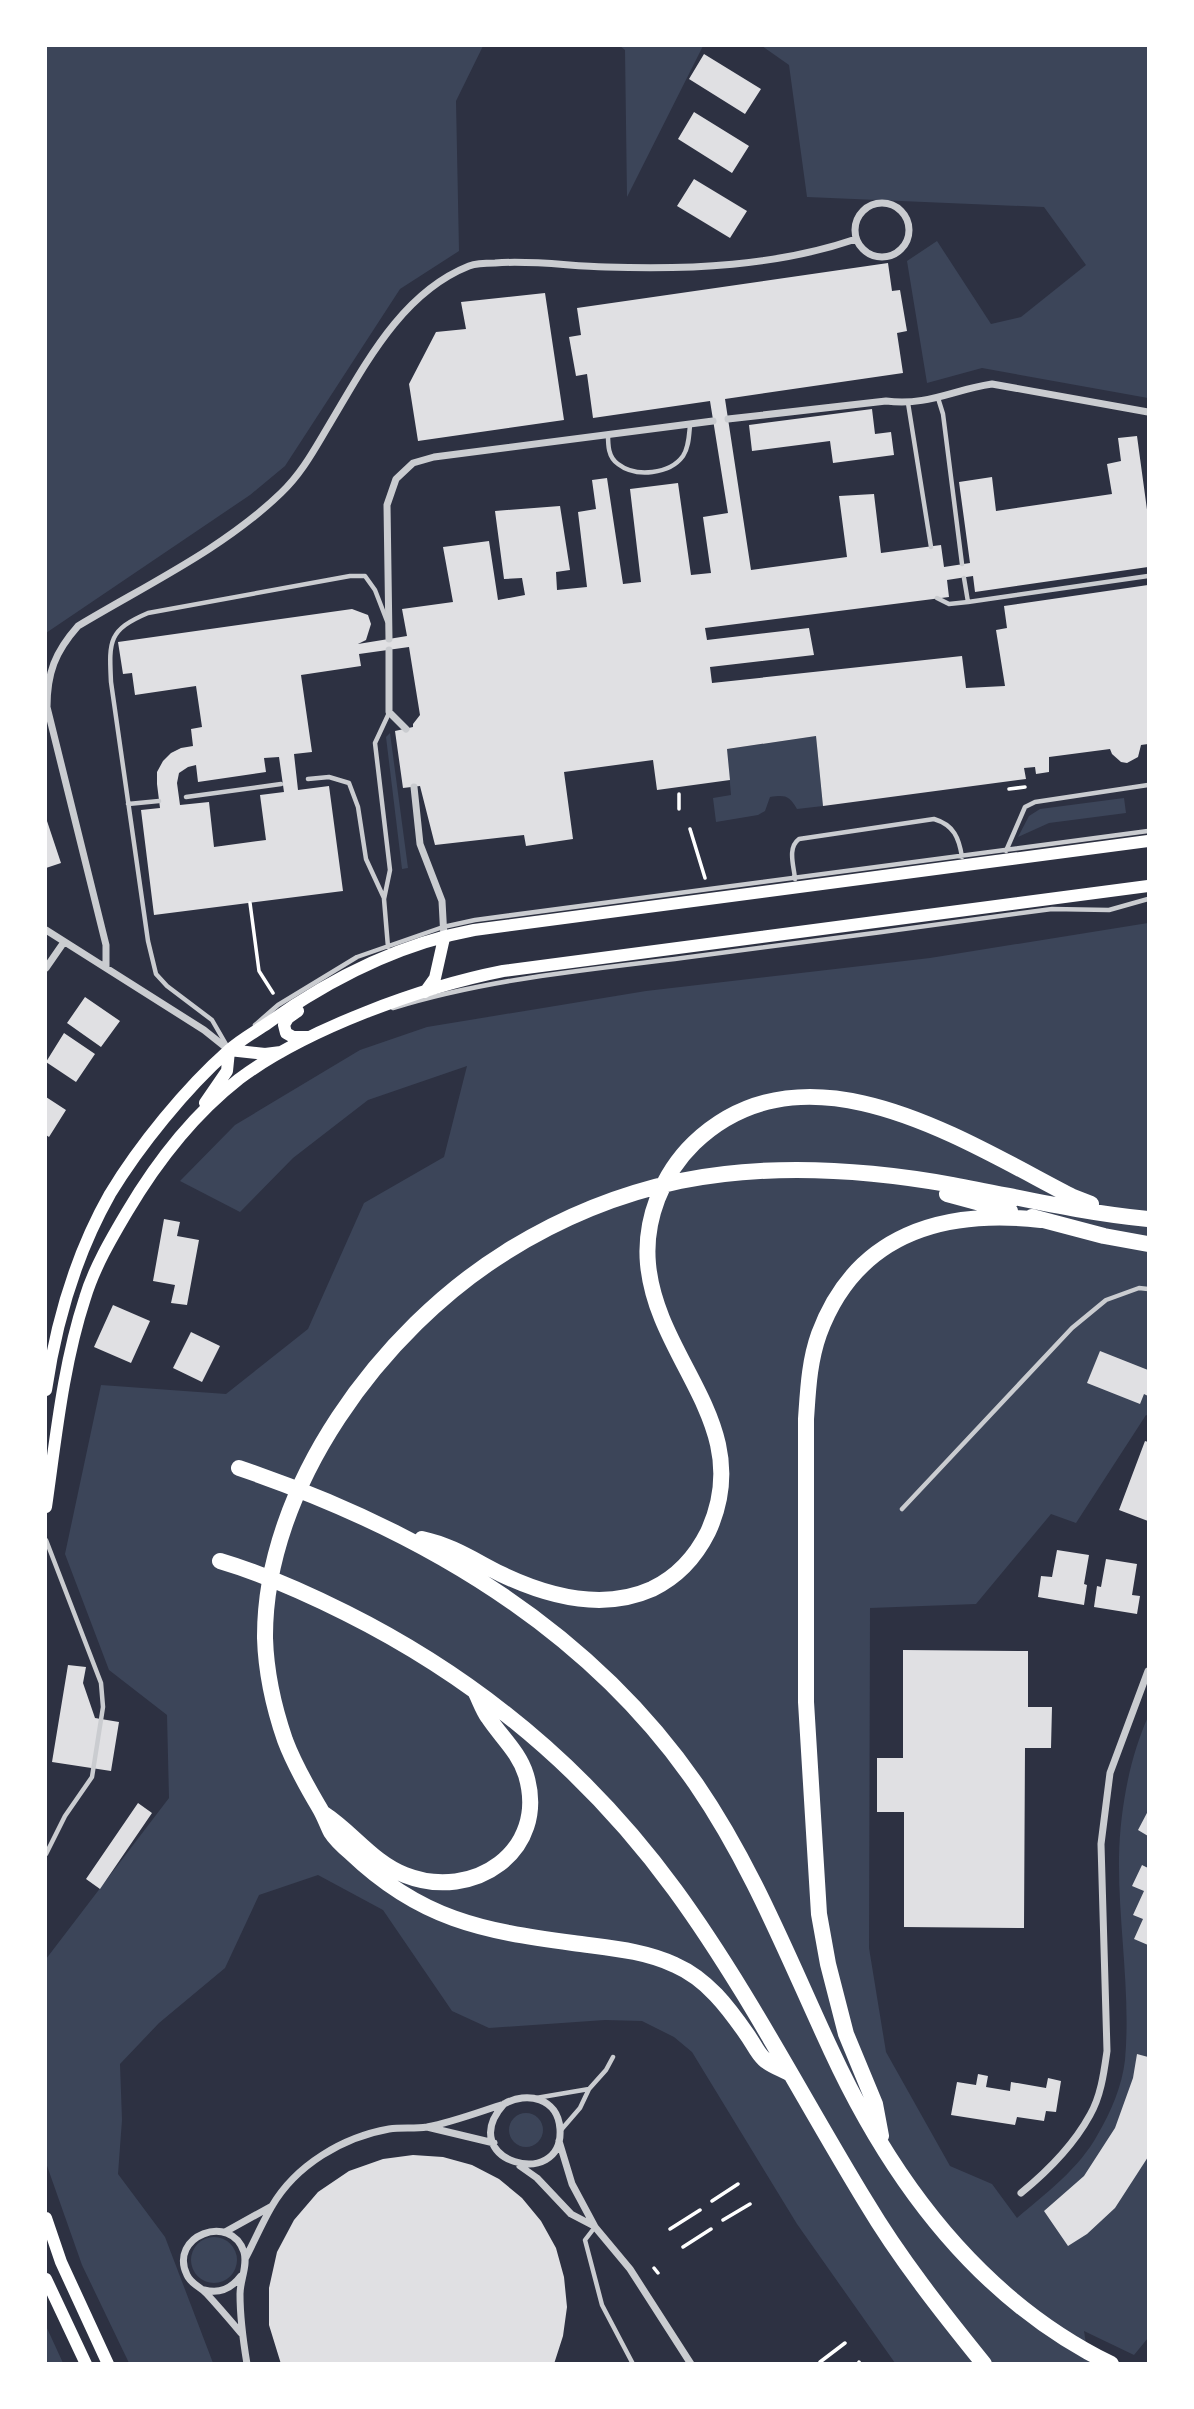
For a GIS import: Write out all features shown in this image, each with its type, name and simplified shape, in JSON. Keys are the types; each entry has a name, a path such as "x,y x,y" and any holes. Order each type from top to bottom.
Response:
{"highway":[{"path":"408,1537 441,1543 503,1575 546,1592 599,1600 632,1596 653,1588 671,1577 695,1552 712,1522 719,1495 719,1448 714,1425 703,1399 667,1332 658,1307 648,1264 648,1240 653,1213 671,1172 705,1133 729,1117 756,1106 787,1099 820,1097 857,1101 892,1110 954,1135 1073,1198 1119,1216"},
{"path":"789,2073 764,2059 728,2008 708,1985 691,1973 652,1956 500,1933 439,1914 402,1894 351,1854 332,1834 290,1754 270,1683 265,1635 279,1543 312,1462 337,1420 381,1360 416,1323 457,1288 503,1254 541,1232 593,1207 653,1188 706,1177 766,1171 832,1172 950,1184 1119,1216 1149,1219"},
{"path":"832,1172 891,1181 1104,1236 1149,1244"},
{"path":"884,2150 875,2104 846,2034 828,1964 819,1914 806,1702 806,1419 809,1374 818,1335 835,1299 855,1272 883,1249 914,1231 945,1221 986,1217 1041,1220"},
{"path":"239,1468 327,1500 408,1537 499,1592 565,1640 611,1683 656,1732 696,1784 736,1848 778,1932 832,2053 884,2150 918,2200 954,2245 1006,2294 1044,2324 1111,2364"},
{"path":"220,1561 308,1594 394,1637 473,1688 531,1733 590,1789 634,1837 676,1891 710,1941 867,2205 944,2315 984,2364"},
{"path":"323,1813 342,1826 385,1865 423,1880 456,1883 473,1879 503,1862 522,1836 528,1820 530,1788 518,1756 486,1716 473,1688"}],"main road":[{"path":"46,1390 52,1347 68,1290 109,1197 131,1162 160,1125 229,1050 320,988 389,950 444,933 736,895 796,882 1005,855 1149,841"},
{"path":"172,1147 240,1079 282,1052 358,1016 475,977 503,971 1149,886"},
{"path":"425,992 435,978 444,933"},
{"path":"314,1036 293,1037 286,1033 284,1025 288,1018 310,1002 320,988"},
{"path":"229,1050 265,1054 282,1052"},
{"path":"46,1507 70,1352 85,1296 115,1231 148,1176 227,1071 229,1050"},
{"path":"46,2218 61,2262 108,2364"},
{"path":"46,2279 51,2304 86,2364"}],"street":[{"path":"874,204 892,205 900,209 908,224 906,242 894,255 876,257 861,247 856,239 856,222 866,208 874,204"},
{"path":"106,967 106,945 47,707 47,685 53,664 63,643 78,626 237,530 281,493 307,464 395,320 441,280 472,264 520,261 660,269 714,266 822,251 856,239"},
{"path":"728,419 886,401 908,403 992,384 1149,412"},
{"path":"389,639 387,505 396,480 413,463 434,457 713,421"},
{"path":"389,650 389,712 406,729"},
{"path":"414,787 420,844 442,901 444,933"},
{"path":"46,930 204,1030 229,1050"},
{"path":"46,968 64,942"},
{"path":"1021,2193 1054,2165 1091,2114 1102,2083 1107,2051 1101,1844 1110,1773 1149,1671"},
{"path":"247,2364 241,2333 241,2276 245,2259 272,2205 298,2174 315,2160 348,2142 387,2129 426,2127 524,2096 545,2102 559,2120 561,2131 559,2141 548,2157 539,2163 518,2164"},
{"path":"504,2104 492,2122 494,2143 499,2153 537,2178 571,2214 595,2227"},
{"path":"426,2127 494,2143"},
{"path":"559,2141 572,2184 595,2227 630,2269 691,2364"},
{"path":"225,2232 272,2205"},
{"path":"241,2333 203,2290 189,2280 185,2272 184,2255 192,2239 199,2234 216,2230 225,2232 239,2242 245,2259"},
{"path":"203,2290 211,2292 228,2289 241,2276"}],"lane":[{"path":"938,398 943,414 962,564"},
{"path":"908,403 931,547"},
{"path":"608,434 609,452 618,464 639,472 657,471 673,467 684,454 690,424"},
{"path":"229,1050 212,1020 167,986 156,974 148,941 111,682 110,655 114,637 125,622 148,613 339,578 365,576 375,590 389,629"},
{"path":"937,598 949,604 1149,576"},
{"path":"964,578 968,602"},
{"path":"249,1036 256,1024 278,1005 329,972 357,957 389,950 384,899 390,870 374,743 389,712"},
{"path":"308,779 329,776 349,783 358,807 366,859 384,899"},
{"path":"186,797 281,783"},
{"path":"1005,855 1025,807 1035,802 1149,785"},
{"path":"128,804 159,801"},
{"path":"444,933 475,920 796,882 792,849 793,843 799,839 934,819 945,822 954,830 960,840 962,860"},
{"path":"1005,855 1149,831"},
{"path":"358,1016 499,982 1052,909 1109,910 1149,899"},
{"path":"320,988 329,972"},
{"path":"902,1509 1072,1328 1106,1300 1139,1288 1149,1289"},
{"path":"46,1540 101,1683 103,1707 92,1777 65,1816 46,1854"},
{"path":"561,2131 580,2108 589,2090 613,2057"},
{"path":"535,2098 589,2090"},
{"path":"595,2227 585,2240 602,2305 633,2364"}],"path":[{"path":"1009,789 1025,786"},
{"path":"679,794 679,808"},
{"path":"690,829 706,880"},
{"path":"250,903 259,971 273,993"},
{"path":"712,2201 738,2184"},
{"path":"723,2220 750,2204"},
{"path":"734,2206 738,2212"},
{"path":"670,2228 700,2210"},
{"path":"684,2247 696,2236 711,2229"},
{"path":"654,2268 658,2273"},
{"path":"820,2362 834,2354 845,2343"}],"shaded area":[{"path":"46,46 483,46 456,101 459,251 400,289 285,466 250,495 46,633"},
{"path":"620,46 703,46 627,197 625,50"},
{"path":"762,46 1148,46 1148,398 982,368 927,383 907,261 937,241 991,324 1021,317 1086,265 1044,207 807,197 789,65"},
{"path":"390,733 408,868 402,869 386,737"},
{"path":"816,736 823,806 797,809 786,797 770,797 765,811 758,815 716,822 713,798 731,795 727,749"},
{"path":"1124,798 1126,813 1049,823 1018,837 1029,816 1040,809"},
{"path":"1148,923 1148,1416 1146,1415 1076,1523 1051,1514 976,1604 870,1608 869,1948 886,2052 950,2166 992,2184 1017,2218 1061,2180 1090,2147 1103,2126 1119,2089 1125,2060 1126,2035 1119,1882 1120,1840 1131,1768 1148,1717 1148,2338 1134,2355 1084,2331 1089,2363 895,2363 797,2224 692,2052 674,2037 642,2021 605,2020 489,2028 452,2011 383,1910 318,1875 259,1895 225,1968 159,2023 120,2064 122,2120 118,2174 165,2237 213,2363 129,2363 82,2265 46,2163 46,1959 169,1798 167,1715 109,1670 65,1554 101,1385 226,1394 308,1329 364,1203 444,1157 467,1066 368,1100 293,1158 240,1212 180,1181 235,1125 360,1050 427,1027 646,991 930,958"},
{"path":"526,2113 538,2118 543,2130 538,2142 526,2147 514,2142 509,2130 514,2118"},
{"path":"214,2237 230,2244 237,2260 230,2276 214,2283 198,2276 191,2260 198,2244"},
{"path":"46,2326 63,2363 46,2363"}],"building":[{"path":"704,54 761,89 745,114 689,79"},
{"path":"694,112 749,146 732,173 678,139"},
{"path":"694,179 747,211 730,238 677,206"},
{"path":"888,263 892,291 900,290 907,331 897,333 903,373 725,399 751,570 847,557 839,496 874,494 881,553 941,545 944,567 970,563 959,482 992,477 996,511 1112,494 1107,464 1121,461 1118,438 1137,436 1148,517 1148,567 975,592 973,576 947,580 949,597 705,628 707,640 809,628 814,655 710,667 712,683 962,656 966,688 1005,686 996,630 1007,628 1004,606 1148,585 1148,744 1141,745 1138,757 1127,763 1121,762 1110,749 1049,757 1049,772 1036,774 1035,767 1024,768 1026,779 823,806 816,736 727,749 730,780 657,790 653,760 564,772 573,839 526,846 524,835 435,845 420,786 403,788 395,731 413,727 420,715 409,647 359,654 361,666 301,675 312,752 294,754 298,790 329,786 343,891 154,915 141,810 160,808 157,772 171,753 193,746 191,729 202,727 196,686 135,695 132,673 123,674 118,642 352,609 368,615 371,624 366,640 358,644 407,636 402,609 453,602 443,547 489,541 498,600 525,595 522,578 504,579 495,511 560,506 570,570 556,572 557,590 587,587 578,512 596,509 592,480 607,478 623,584 641,582 630,489 678,483 691,575 711,573 703,517 728,513 710,401 593,418 587,374 576,376 569,337 581,335 577,308","holes":["279,757 284,792 260,795 266,840 214,847 209,802 180,805 177,783 179,773 188,767 196,765 198,782 266,772 264,758"]},
{"path":"545,293 564,420 418,441 409,384 436,332 466,329 461,302"},
{"path":"872,409 875,434 891,432 894,455 833,463 830,441 752,451 749,425"},
{"path":"46,818 61,863 46,868"},
{"path":"85,997 120,1021 101,1047 67,1023"},
{"path":"64,1033 95,1054 76,1082 46,1062"},
{"path":"46,1097 66,1110 49,1137 46,1135"},
{"path":"164,1219 180,1222 177,1236 199,1240 187,1305 171,1303 175,1285 153,1281"},
{"path":"113,1305 150,1321 131,1363 94,1347"},
{"path":"191,1332 220,1346 202,1382 173,1368"},
{"path":"1100,1351 1148,1370 1148,1396 1144,1394 1140,1404 1087,1383"},
{"path":"1145,1441 1148,1442 1148,1521 1119,1510"},
{"path":"1057,1550 1089,1555 1084,1605 1038,1597 1041,1576 1052,1577"},
{"path":"1106,1559 1137,1564 1132,1595 1140,1596 1137,1614 1094,1607 1097,1586 1101,1587"},
{"path":"903,1650 1028,1651 1028,1707 1052,1707 1051,1748 1025,1748 1024,1928 904,1927 904,1812 877,1812 877,1758 903,1758"},
{"path":"68,1665 86,1667 83,1683 95,1718 119,1722 111,1771 52,1762"},
{"path":"138,1803 152,1813 100,1889 86,1879"},
{"path":"1148,1811 1148,1836 1138,1830"},
{"path":"1142,1865 1148,1868 1148,1945 1134,1939 1143,1919 1133,1915 1144,1891 1132,1886"},
{"path":"1137,2054 1148,2057 1148,2157 1115,2208 1087,2234 1068,2246 1044,2211 1084,2176 1115,2128 1133,2078"},
{"path":"978,2074 988,2076 986,2087 1010,2091 1011,2082 1046,2088 1048,2078 1061,2081 1056,2112 1046,2111 1044,2121 1017,2117 1015,2125 951,2115 957,2082 976,2085"},
{"path":"413,2155 443,2157 472,2165 499,2179 522,2198 541,2221 556,2248 564,2277 567,2307 563,2336 554,2364 281,2364 269,2325 269,2288 277,2252 294,2220 318,2192 349,2171 383,2159"}]}
